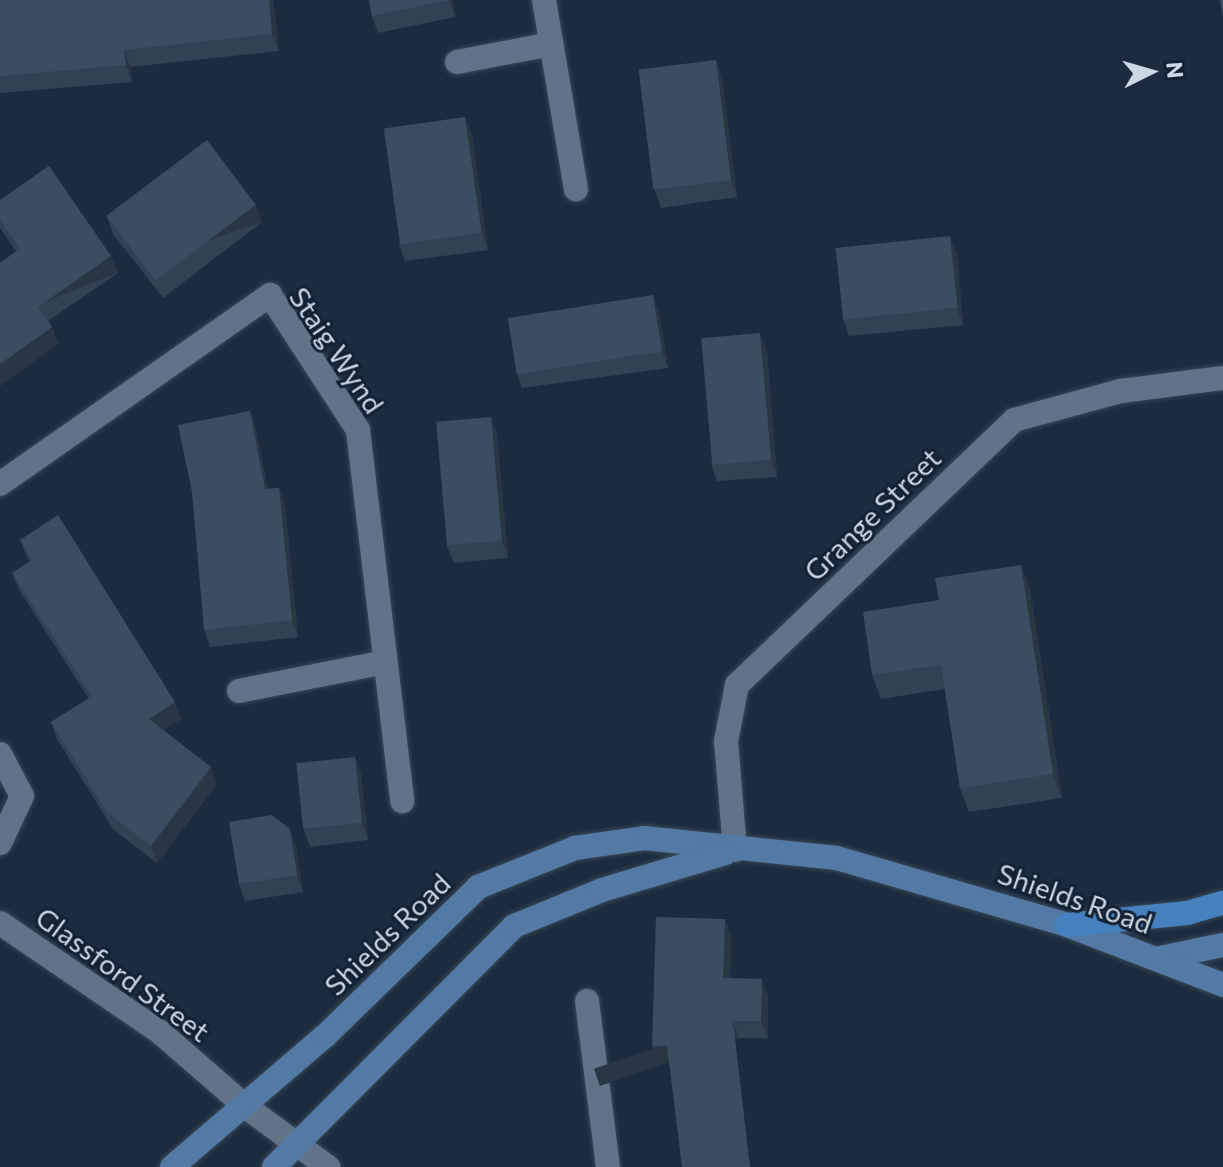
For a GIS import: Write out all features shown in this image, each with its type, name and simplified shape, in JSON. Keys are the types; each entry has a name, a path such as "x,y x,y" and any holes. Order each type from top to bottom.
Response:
{"main road":[{"name":"Shields Road","path":"172,1167 246,1107 478,887 589,846 644,838 735,850 837,858 1067,925 1160,958 1223,985"},
{"name":"Shields Road","path":"274,1167 300,1145 514,926 602,890 735,850"},
{"path":"1067,925 1187,913 1223,903"},
{"name":"Shields Road","path":"1160,958 1223,945"}],"street":[{"path":"544,0 576,189"},
{"path":"457,62 551,44"},
{"name":"Staig Wynd","path":"0,484 270,295 358,430 402,801"},
{"name":"Grange Street","path":"735,850 726,741 737,685 1014,420 1121,391 1223,378"},
{"path":"239,691 385,662"},
{"path":"0,754 22,796 0,843"},
{"name":"Glassford Street","path":"0,923 161,1033 246,1107 328,1167"},
{"path":"587,1001 608,1167"}],"building":[{"path":"0,0 269,0 272,34 124,50 126,65 0,76"},
{"path":"369,0 449,0 372,16"},
{"path":"716,60 731,180 653,190 639,70"},
{"path":"465,117 481,233 400,244 384,128"},
{"path":"207,140 256,205 155,281 106,216"},
{"path":"49,166 111,256 38,307 52,327 0,364 0,263 20,249 0,220 0,200"},
{"path":"950,236 958,308 843,320 836,248"},
{"path":"653,295 662,351 517,374 508,318"},
{"path":"760,333 771,460 712,465 701,338"},
{"path":"250,411 265,489 279,488 292,620 204,630 192,492 178,425"},
{"path":"491,417 502,541 447,545 436,422"},
{"path":"58,515 175,702 149,719 211,767 151,846 107,812 51,722 92,696 12,573 32,560 20,540"},
{"path":"1021,565 1053,774 960,788 941,665 872,675 863,612 939,600 935,578"},
{"path":"355,757 362,823 303,829 296,763"},
{"path":"272,815 290,829 297,875 239,884 229,822"},
{"path":"656,917 725,919 723,978 762,979 761,1021 733,1021 750,1167 682,1167 667,1046 652,1046"}]}
